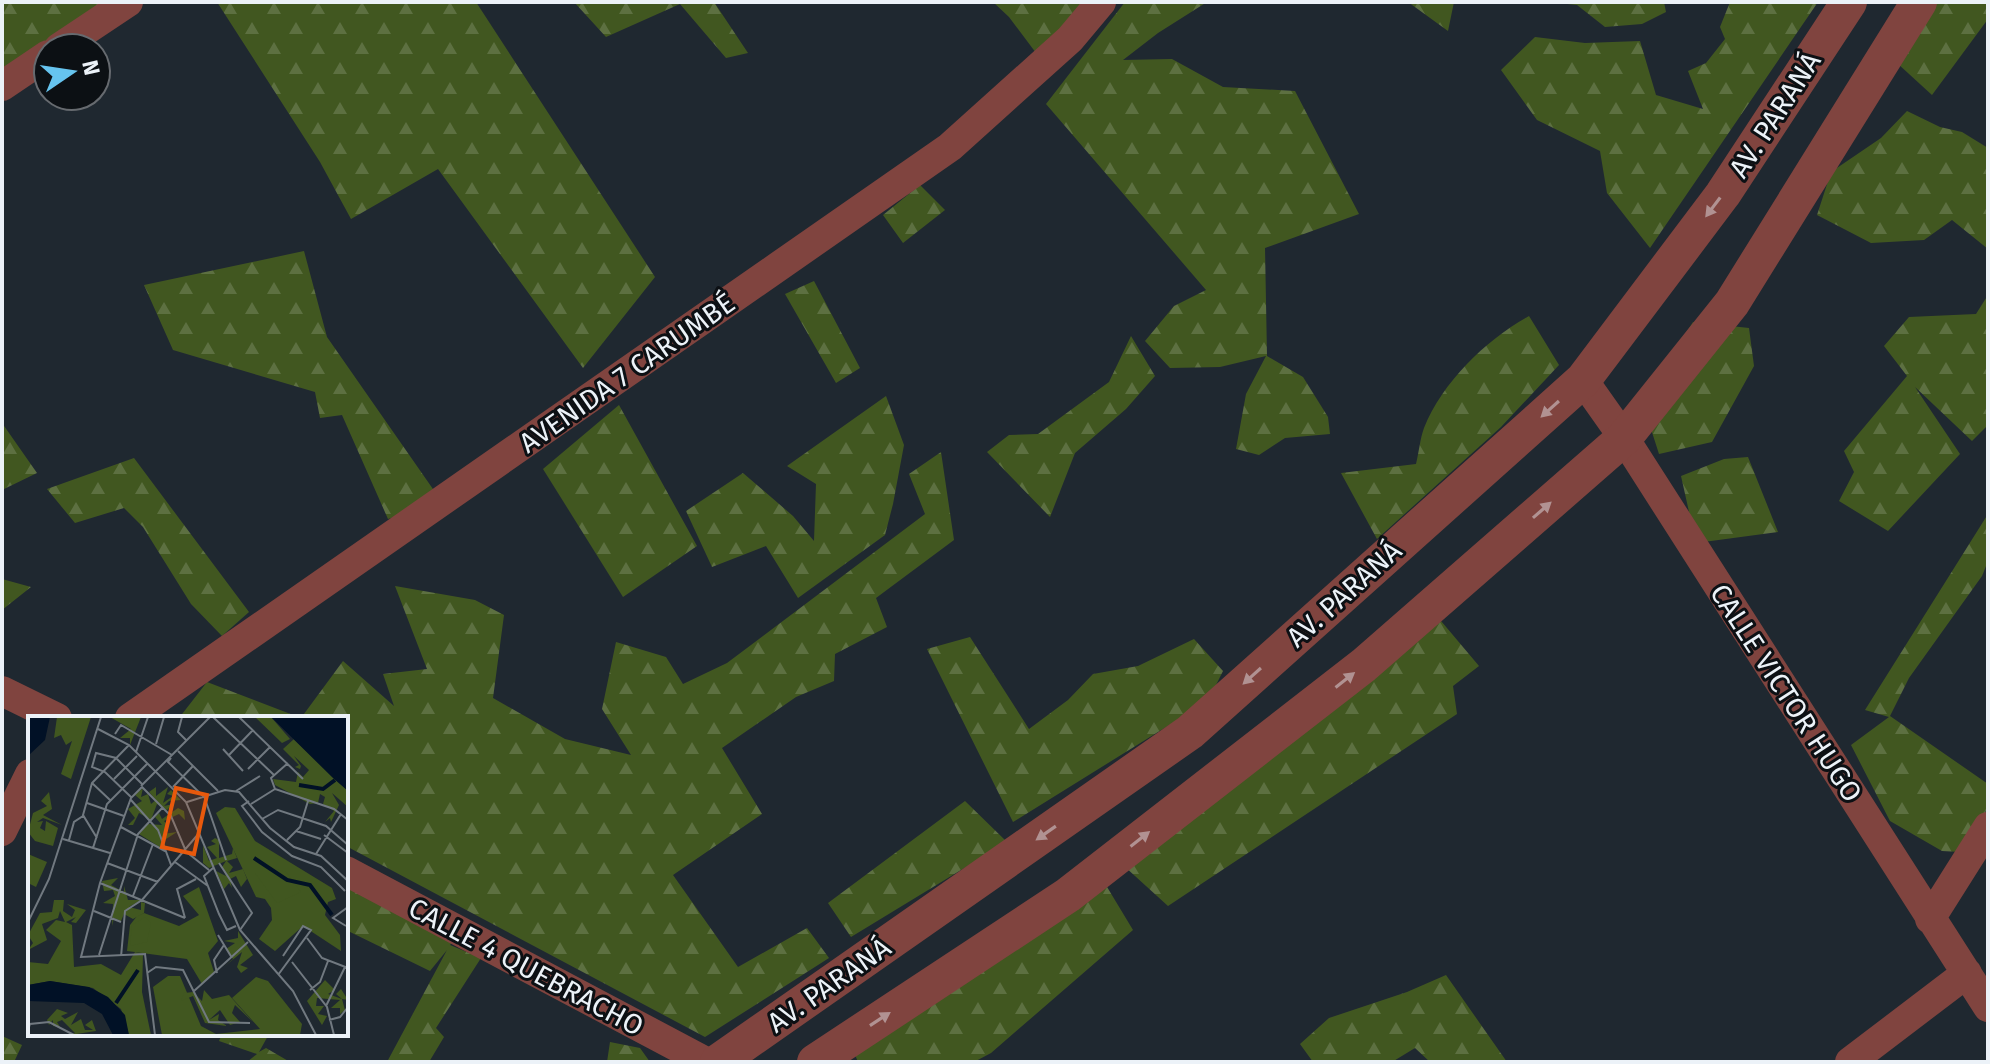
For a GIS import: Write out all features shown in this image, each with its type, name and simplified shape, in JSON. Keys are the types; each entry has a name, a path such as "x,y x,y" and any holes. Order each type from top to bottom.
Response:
{"street":[{"path":"83,32 128,2"},
{"name":"AVENIDA 7 CARUMBÉ","path":"133,716 950,147 1070,39 1101,2"},
{"name":"AV. PARANÁ","path":"718,1062 1190,732 1583,380 1723,194 1849,2"},
{"name":"AV. PARANÁ","path":"815,1062 1068,895 1364,665 1624,438 1732,303 1919,2"},
{"path":"2,86 32,66"},
{"name":"CALLE VICTOR HUGO","path":"1583,380 1624,438 1988,1007"},
{"path":"2,691 53,716"},
{"path":"2,831 28,778"},
{"path":"1930,919 1988,827"},
{"name":"CALLE 4 QUEBRACHO","path":"348,872 706,1062"},
{"path":"1850,1062 1967,973"}],"green space":[{"path":"2,2 112,2 67,32 32,32 32,56 2,76"},
{"path":"217,2 476,2 655,277 583,368 438,169 351,219 320,162"},
{"path":"574,2 714,2 748,53 726,58 680,4 606,37"},
{"path":"993,2 1086,2 1045,65 1009,17"},
{"path":"1125,2 1207,2 1123,60 1172,59 1223,87 1295,91 1359,214 1265,248 1267,356 1303,377 1328,417 1330,434 1285,438 1259,455 1236,449 1246,394 1266,356 1220,367 1170,368 1145,341 1174,306 1206,290 1046,104"},
{"path":"1408,2 1454,2 1448,31"},
{"path":"1548,2 1664,2 1666,12 1642,24 1605,27 1577,5"},
{"path":"1730,2 1818,2 1650,248 1607,193 1600,151 1537,120 1501,70 1535,37 1585,43 1640,41 1656,95 1703,109 1688,71 1706,63 1725,39 1720,27"},
{"path":"1914,2 1988,2 1988,19 1932,95 1897,63"},
{"path":"1907,111 1940,127 1962,132 1988,148 1988,249 1952,220 1924,240 1871,243 1817,215 1831,172 1881,138"},
{"path":"920,185 945,210 903,243 883,215"},
{"path":"304,251 327,337 442,502 388,519 342,415 320,418 315,392 173,350 144,285"},
{"path":"814,281 860,368 836,383 785,294"},
{"path":"1988,295 1988,425 1972,441 1915,387 1960,454 1888,531 1839,501 1854,472 1844,451 1907,376 1884,346 1909,317 1976,314"},
{"path":"1529,316 1559,365 1501,427 1377,539 1341,473 1416,464 1424,428 1454,378 1482,349"},
{"path":"1693,322 1749,328 1754,366 1712,442 1659,454 1642,401"},
{"path":"1131,336 1155,376 1126,409 1075,453 1050,517 987,452 1009,435 1038,434 1109,382"},
{"path":"886,396 904,445 885,535 798,598 766,546 712,567 686,511 743,473 793,516 814,541 816,484 787,466"},
{"path":"619,405 697,546 623,597 543,469"},
{"path":"2,423 37,473 2,490"},
{"path":"941,452 954,540 876,598 887,627 835,654 834,681 796,697 722,748 762,814 673,875 738,967 807,928 829,958 705,1037 348,847 348,716 302,716 343,661 394,706 383,674 427,669 395,586 475,600 504,615 493,698 565,739 631,755 602,709 616,642 666,657 683,684 727,663 925,514 909,474"},
{"path":"1748,457 1778,532 1696,543 1681,476 1724,459"},
{"path":"134,458 249,612 222,636 191,604 143,527 124,508 75,523 47,489"},
{"path":"1988,514 1988,561 1982,576 1909,678 1890,716 1988,784 1987,806 1979,828 1960,852 1942,851 1890,821 1851,745 1889,717 1865,710"},
{"path":"2,579 31,587 2,610"},
{"path":"1436,615 1479,666 1453,686 1457,714 1168,906 1124,866"},
{"path":"970,637 1029,729 1068,700 1093,674 1138,666 1194,639 1223,671 1208,701 1013,822 927,649"},
{"path":"207,682 296,716 181,716"},
{"path":"965,801 1007,842 851,937 828,903"},
{"path":"1098,872 1133,930 991,1053 974,1062 858,1062 849,1040"},
{"path":"348,879 460,932 450,945 481,958 436,1028 444,1037 429,1062 387,1062 447,950 430,971 348,931"},
{"path":"1446,975 1507,1062 1430,1062 1415,1048 1392,1062 1313,1062 1300,1044 1329,1018 1407,992"},
{"path":"2,1036 22,1045 14,1062 2,1062"},
{"path":"221,1036 268,1036 259,1052 266,1048 290,1062 247,1062 257,1054 219,1041"},
{"path":"610,1042 640,1048 650,1062 607,1062"}]}
